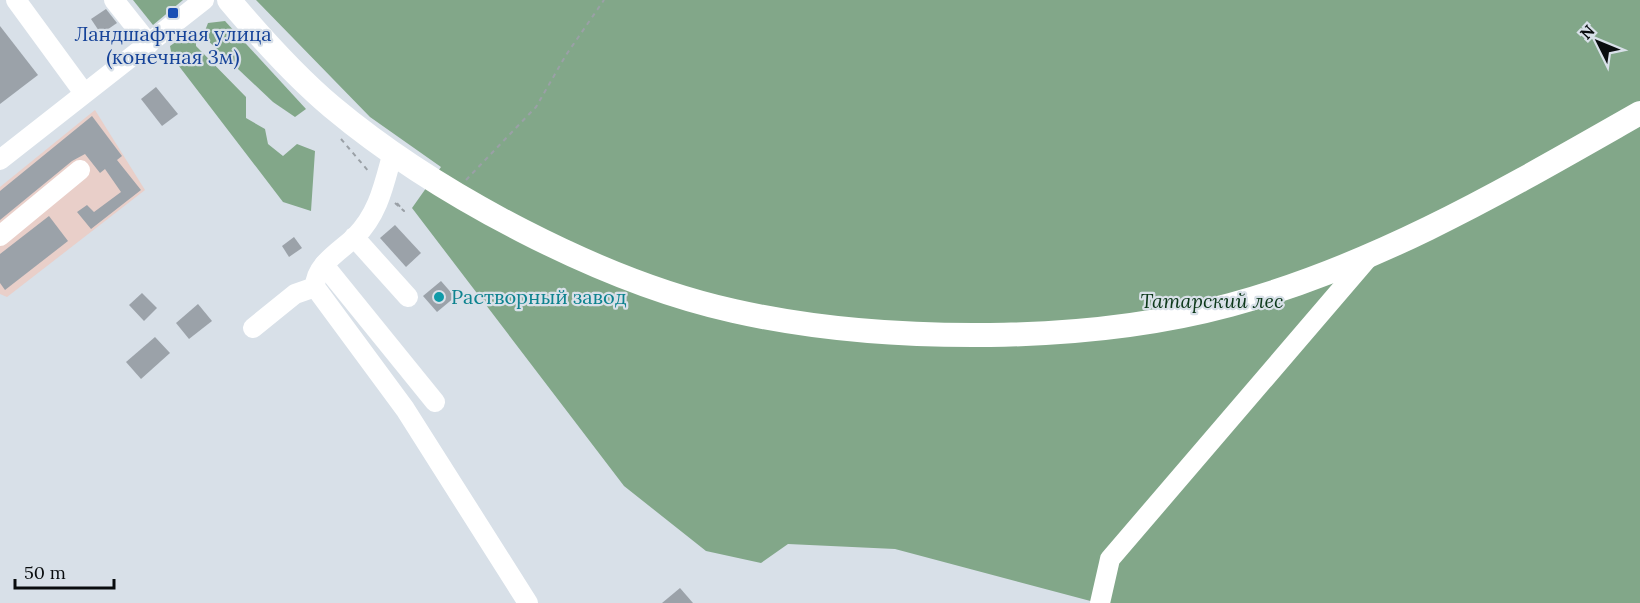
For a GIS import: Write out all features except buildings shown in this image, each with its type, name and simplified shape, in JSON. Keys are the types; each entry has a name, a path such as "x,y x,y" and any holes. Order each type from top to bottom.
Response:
{"main road":[{"path":"230,0 273,52 333,108 393,152 455,191 564,250 651,288 730,310 808,326 880,333 1045,334 1138,325 1231,305 1368,258 1473,208 1640,113"}],"street":[{"path":"16,0 84,93"},
{"path":"114,0 149,44"},
{"path":"0,160 204,0"},
{"path":"393,152 379,202 370,220 318,272 315,287 405,409 528,603"},
{"path":"0,236 80,170"},
{"path":"354,237 408,297"},
{"path":"1100,603 1110,559 1368,258"},
{"path":"324,265 435,402"},
{"path":"253,328 295,294 315,287"}],"path":[{"path":"455,191 536,107 566,55 604,0"},
{"path":"334,131 373,176"}],"shaded area":[{"path":"95,110 145,190 7,297 0,294 0,187"}],"green space":[{"path":"133,0 183,0 153,25"},
{"name":"Татарский лес","path":"256,0 1640,0 1640,603 1098,603 895,549 788,544 761,563 706,551 624,486 412,208 441,167 370,117"},
{"path":"225,21 306,109 295,117 273,102 203,36 208,23"},
{"path":"189,33 196,36 196,46 246,97 246,118 265,129 268,144 283,156 297,144 315,151 311,211 283,202 172,57 170,46"}],"place":[{"name":"Ландшафтная улица (конечная 3м)","path":"173,13"},
{"name":"Растворный завод","path":"439,297"}]}
